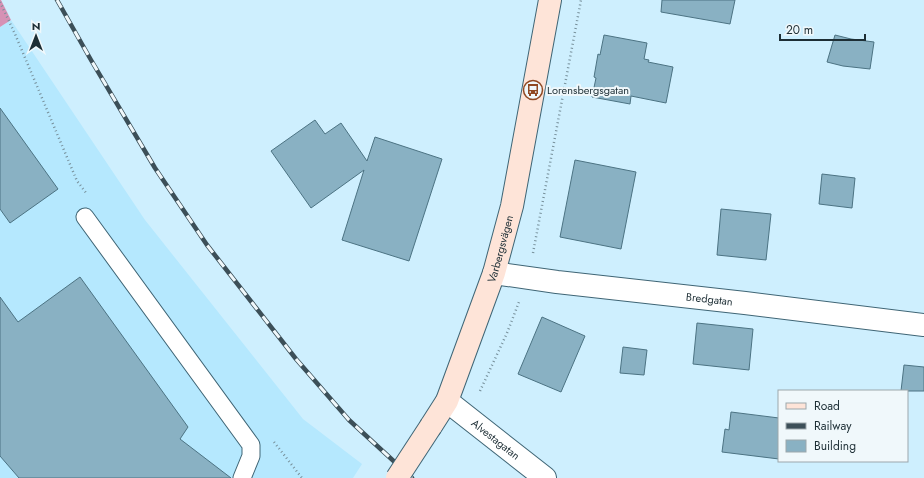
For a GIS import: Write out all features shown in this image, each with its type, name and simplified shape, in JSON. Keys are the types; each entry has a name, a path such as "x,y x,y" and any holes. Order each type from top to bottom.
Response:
{"main road":[{"name":"Varbergsvägen","path":"397,478 447,401 494,273 512,206 550,0"}],"street":[{"name":"Bredgatan","path":"494,273 556,282 924,325"},
{"name":"Alvestagatan","path":"447,401 545,478"}],"lane":[{"path":"85,218 251,445 251,456 242,478"}],"shaded area":[{"path":"0,0 11,20 0,27"},
{"path":"11,20 145,220 303,419 362,464 353,478 0,478 0,27"}],"building":[{"path":"662,0 735,0 730,24 661,12"},
{"path":"604,35 647,43 644,59 649,60 648,62 673,67 666,103 631,96 630,104 592,97 596,78 594,77 598,54 600,55"},
{"path":"835,35 874,42 870,69 843,66 827,62"},
{"path":"0,108 58,189 10,223 0,209"},
{"path":"315,120 325,134 341,123 367,161 375,137 442,159 409,261 342,240 364,170 311,208 271,151"},
{"path":"575,160 636,172 621,249 560,237"},
{"path":"822,174 855,178 852,208 819,204"},
{"path":"721,209 771,214 766,260 717,255"},
{"path":"80,277 188,427 180,439 231,478 19,478 0,456 0,297 18,322"},
{"path":"542,317 585,336 561,392 518,374"},
{"path":"697,323 753,329 749,370 693,364"},
{"path":"623,347 647,350 644,375 620,373"},
{"path":"904,365 924,367 924,391 901,390"},
{"path":"731,412 778,418 778,459 722,452 725,429 729,430"}],"railway":[{"path":"57,0 155,168 207,245 296,359 349,420 412,478"}],"place":[{"name":"Lorensbergsgatan","path":"533,90"}]}
